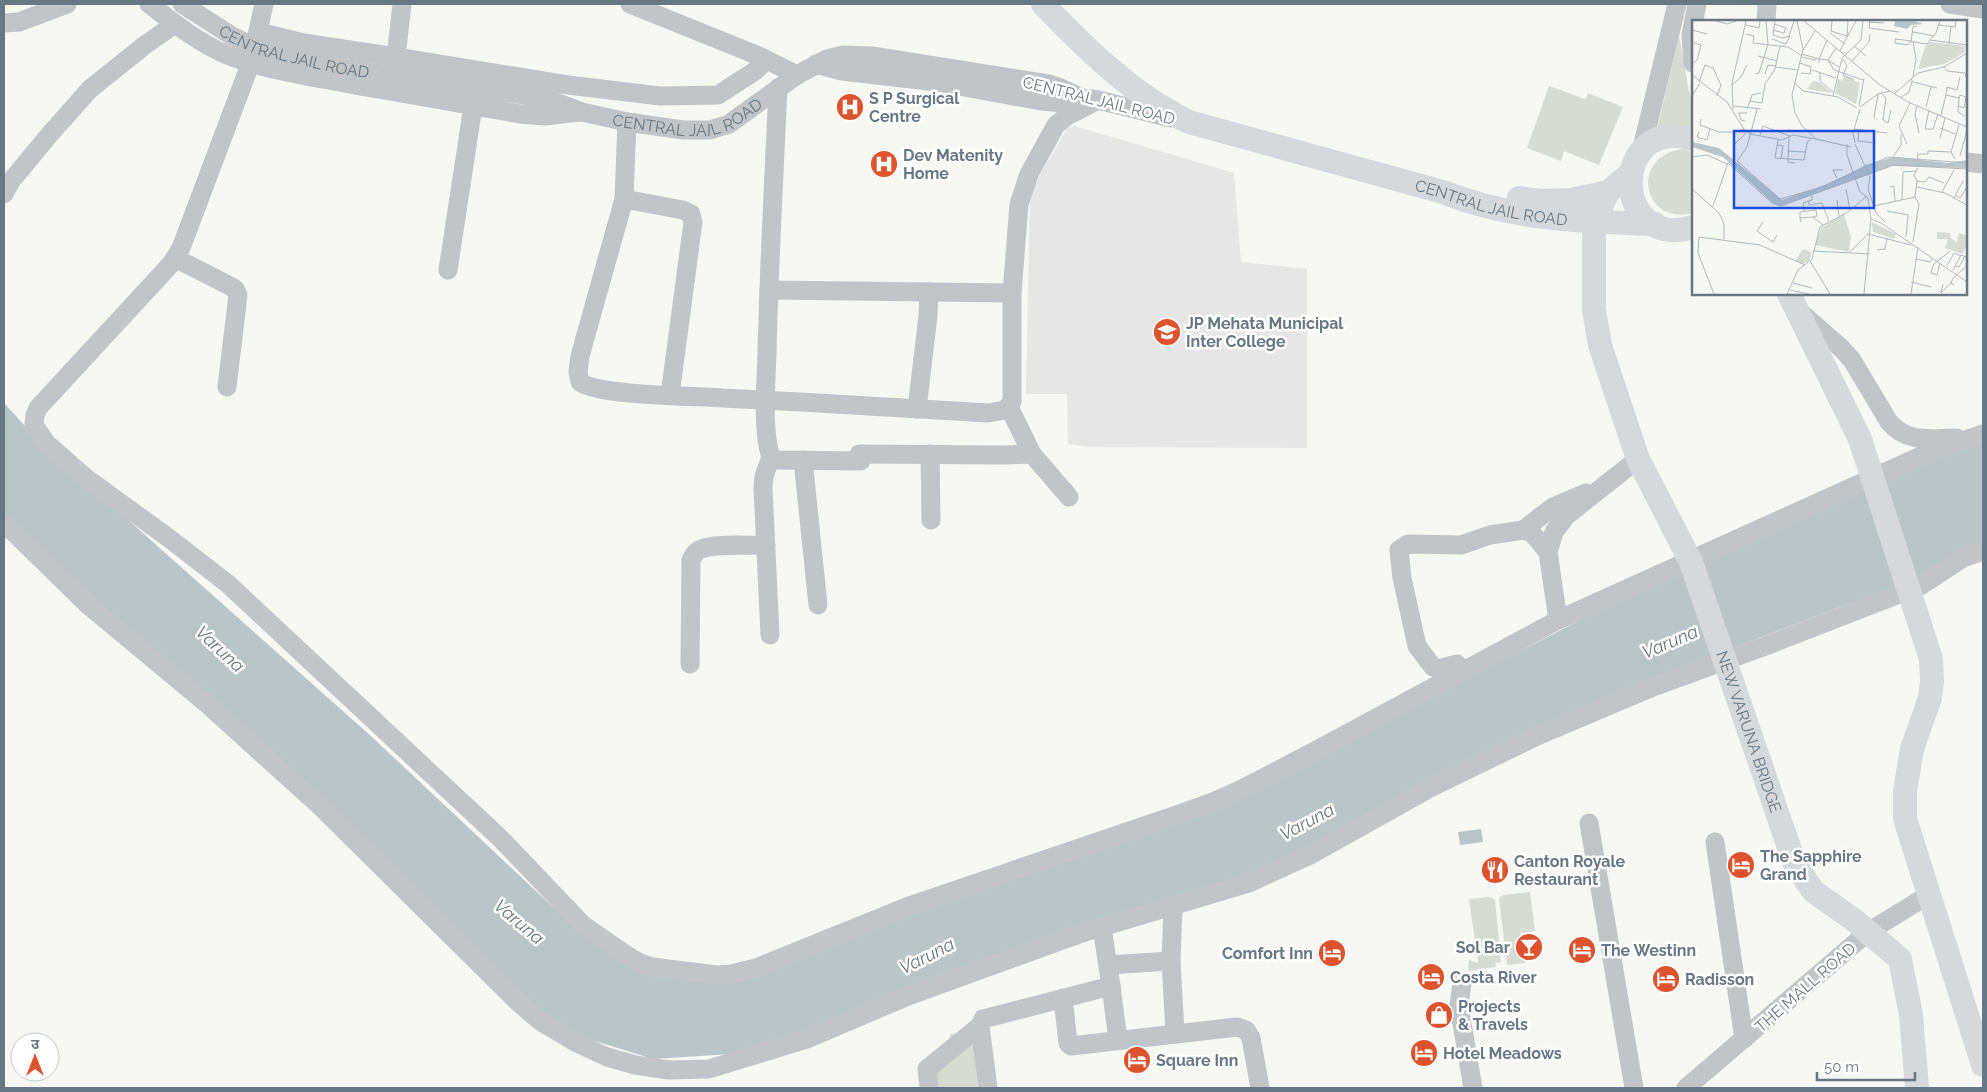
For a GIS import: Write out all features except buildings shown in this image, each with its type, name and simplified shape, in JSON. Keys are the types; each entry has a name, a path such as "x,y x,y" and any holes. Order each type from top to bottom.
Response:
{"main road":[{"name":"CENTRAL JAIL ROAD","path":"1043,4 1077,39 1145,96 1166,111 1189,122 1443,192 1470,203 1523,214 1594,222 1654,224 1668,229 1690,230"},
{"path":"1654,224 1642,215 1634,203 1630,188 1630,173 1634,162 1641,152 1652,143 1665,137 1678,136 1692,139"},
{"path":"1594,222 1608,192 1630,173"},
{"path":"1443,192 1470,190 1540,201 1571,200 1608,192"},
{"name":"NEW VARUNA BRIDGE","path":"1594,222 1594,310 1600,345 1638,459 1691,562 1794,862 1813,891 1868,932 1900,959 1911,1015 1917,1088"},
{"path":"1791,299 1860,439 1931,659 1932,682 1930,698 1912,749 1905,791 1905,819 1983,1065"}],"street":[{"path":"4,23 19,22 67,4"},
{"path":"149,4 174,24 219,51 304,43 568,85 660,96 718,95 755,71 766,60"},
{"name":"CENTRAL JAIL ROAD","path":"182,4 232,36 255,47 335,67 544,98 582,112 627,122 683,130 710,130 729,124 778,88 816,64 842,71 937,82 1041,101 1064,103 1090,99 1189,122"},
{"path":"264,4 255,47 189,230 175,258 38,408 34,425 47,444 86,478 228,584 501,839 578,920 640,963 652,967 705,975 731,974 756,968 909,906 1209,804 1256,782 1558,620 1930,452 1977,436"},
{"path":"396,57 402,4"},
{"path":"630,4 798,75"},
{"path":"1641,152 1677,4"},
{"path":"1694,20 1697,4"},
{"path":"1766,20 1768,4"},
{"path":"1950,4 1983,8"},
{"path":"4,194 11,181 90,90 145,44 174,24"},
{"path":"1692,29 1692,48"},
{"path":"255,47 324,79 520,114 545,116 582,112"},
{"path":"770,635 763,488 764,476 771,457 768,448 766,400 778,88"},
{"path":"627,122 624,199 580,356 578,372 580,382 588,387 602,390 988,413 999,412 1009,407 1012,402 1012,294 1019,204 1029,174 1056,125 1090,99"},
{"path":"448,270 473,106"},
{"path":"1967,162 1983,164"},
{"path":"624,199 683,210 691,214 693,222 670,395"},
{"path":"175,258 230,286 238,294 227,387"},
{"path":"769,290 1012,294"},
{"path":"917,409 929,292"},
{"path":"1791,299 1852,360 1895,430 1914,438 1977,436"},
{"path":"1009,407 1032,454 1069,497"},
{"path":"771,457 777,460 803,460 930,454 1032,454"},
{"path":"930,454 931,520"},
{"path":"1558,620 1548,552 1551,538 1557,526 1566,516 1638,459"},
{"path":"803,460 818,604"},
{"path":"1523,530 1552,507 1601,487"},
{"path":"4,523 88,605 206,703 320,806 540,1021 576,1043 607,1057 635,1065 668,1070 709,1069 808,1039 908,996 1102,928 1249,883 1282,869 1432,787 1537,736 1653,687 1920,586 1963,558 1983,551"},
{"path":"1464,672 1457,664 1442,669 1433,667 1417,646 1402,578 1399,550 1408,544 1461,545 1490,535 1523,530 1532,533 1548,552"},
{"path":"690,664 691,560 694,553 701,549 713,547 766,545"},
{"path":"1589,823 1634,1088"},
{"path":"1716,842 1744,1039"},
{"name":"THE MALL ROAD","path":"1686,1088 1868,932 1930,894"},
{"path":"1172,907 1171,961 1175,1033"},
{"path":"1102,928 1118,1040"},
{"path":"1108,965 1171,961"},
{"path":"1462,982 1459,1006 1473,1088"},
{"path":"929,1088 927,1069 980,1026 983,1019 1111,986"},
{"path":"1063,998 1068,1043 1070,1046 1237,1027 1246,1030 1251,1038 1260,1088"},
{"path":"980,1026 988,1088"}],"shaded area":[{"path":"1679,35 1692,101 1692,129 1656,134"},
{"path":"1549,86 1585,99 1588,93 1623,107 1599,165 1564,151 1561,161 1527,148"},
{"name":"JP Mehata Municipal Inter College","path":"1075,126 1234,173 1241,262 1307,269 1307,448 1092,447 1068,444 1067,394 1026,394 1030,192 1068,127"},
{"path":"1683,149 1692,152 1692,213 1676,214 1662,209 1653,200 1649,188 1649,176 1655,164 1666,154"},
{"path":"1530,892 1535,931 1520,933 1525,963 1507,965 1499,898 1503,895"},
{"path":"1489,897 1495,900 1501,962 1495,963 1496,967 1468,971 1469,960 1478,963 1469,899"},
{"path":"973,1033 978,1088 935,1088 933,1063 950,1047 950,1034"}],"water":[{"name":"Varuna","path":"4,403 35,437 372,737 570,923 674,975 738,979 894,909 1329,749 1627,596 1902,465 1983,443 1983,557 1840,607 1673,671 1273,867 797,1046 731,1054 653,1059 563,1031 4,515"},
{"path":"1481,829 1483,842 1460,845 1458,832"}],"place":[{"name":"S P Surgical Centre","path":"850,107"},
{"name":"Dev Matenity Home","path":"884,164"},
{"name":"JP Mehata Municipal Inter College","path":"1167,332"},
{"name":"The Sapphire Grand","path":"1741,865"},
{"name":"Canton Royale Restaurant","path":"1495,870"},
{"name":"Sol Bar","path":"1529,947"},
{"name":"The Westinn","path":"1582,950"},
{"name":"Comfort Inn","path":"1332,953"},
{"name":"Costa River","path":"1431,977"},
{"name":"Radisson","path":"1666,979"},
{"name":"Projects & Travels","path":"1439,1015"},
{"name":"Hotel Meadows","path":"1424,1053"},
{"name":"Square Inn","path":"1137,1060"}]}
